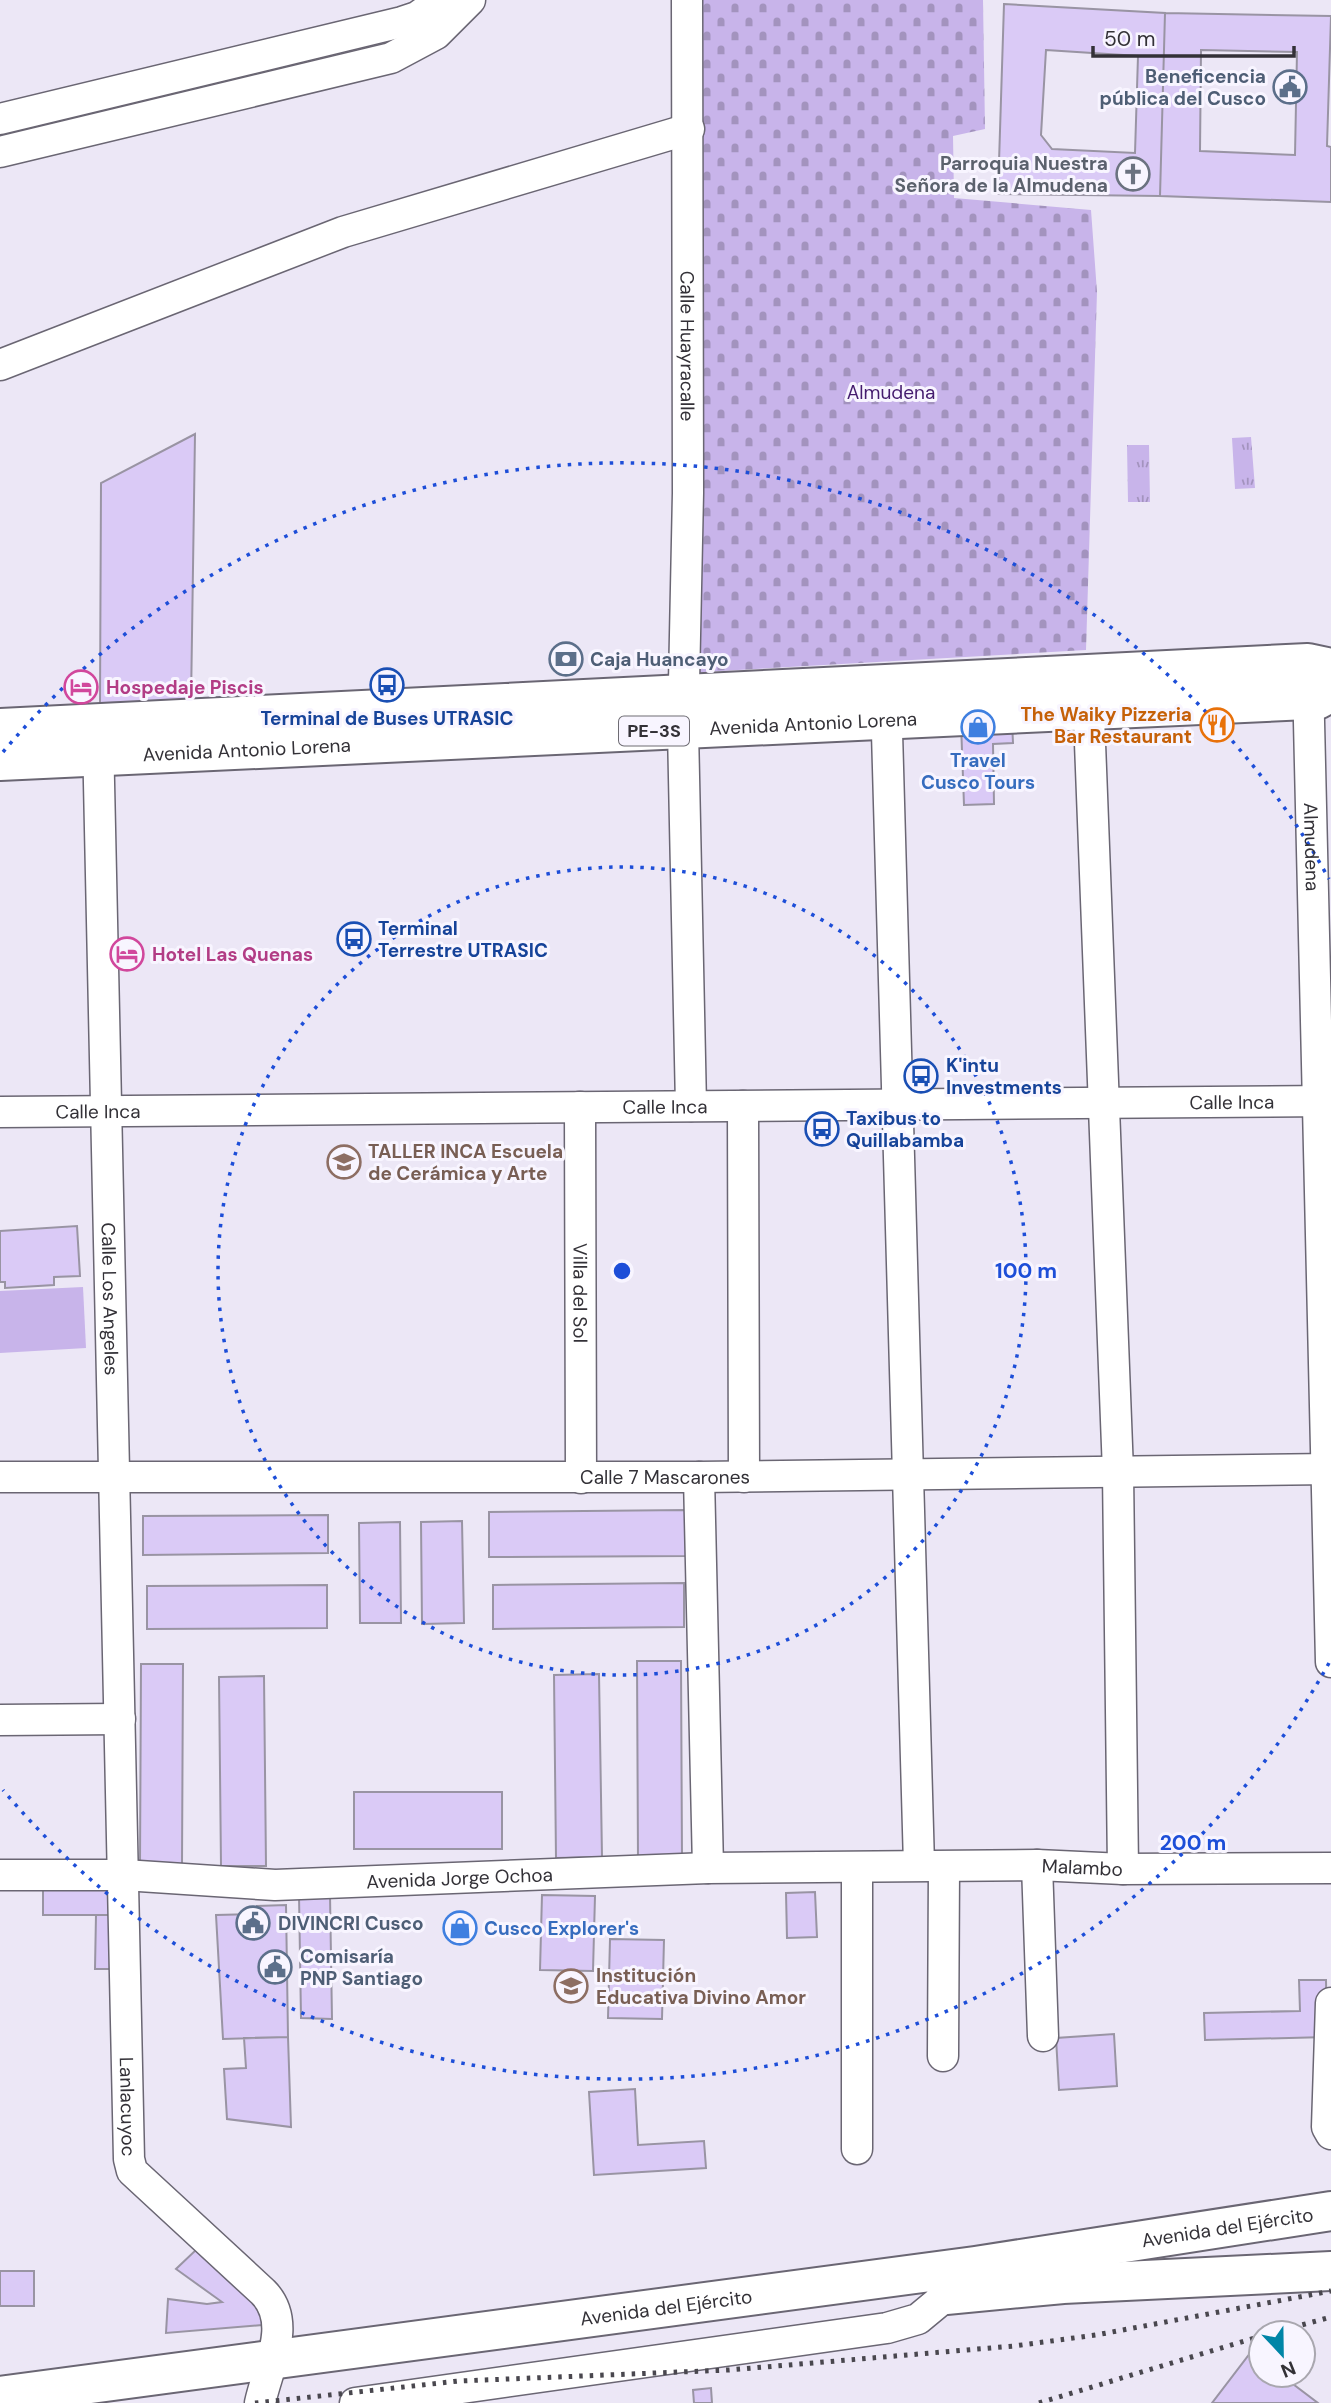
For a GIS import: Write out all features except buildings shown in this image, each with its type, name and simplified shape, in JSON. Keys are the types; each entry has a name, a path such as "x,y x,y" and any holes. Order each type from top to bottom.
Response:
{"main road":[{"name":"Avenida Antonio Lorena","path":"0,761 98,740 1319,681"},
{"name":"Avenida Antonio Lorena","path":"0,728 98,740"},
{"name":"Avenida del Ejército","path":"118,2403 1331,2211"},
{"name":"Avenida del Ejército","path":"0,2396 265,2381 947,2295 1063,2284 1331,2271"}],"street":[{"path":"0,119 402,22 417,17 441,0"},
{"path":"0,152 391,58 436,34 470,0"},
{"name":"Calle Huayracalle","path":"688,0 684,712 691,1106"},
{"path":"0,365 343,232 689,129"},
{"name":"Almudena","path":"1319,681 1331,1662"},
{"path":"1088,694 1118,1472 1123,1869"},
{"path":"886,703 899,1104 907,1476 943,2056"},
{"name":"Calle Los Angeles","path":"98,740 124,1875"},
{"name":"Calle Inca","path":"0,1112 1325,1101"},
{"path":"743,1106 744,1477"},
{"name":"Villa del Sol","path":"580,1107 581,1478"},
{"name":"Calle 7 Mascarones","path":"0,1477 581,1478 1329,1469"},
{"path":"699,1477 708,1868"},
{"path":"0,1720 120,1719"},
{"path":"1037,1865 1043,2036"},
{"name":"Malambo","path":"931,1866 1331,1868"},
{"name":"Avenida Jorge Ochoa","path":"0,1875 124,1875 275,1885 708,1868 857,1869 931,1866"},
{"path":"857,1869 857,2149"},
{"name":"Lanlacuyoc","path":"124,1875 130,2165 132,2171 270,2299 279,2318 265,2381"},
{"path":"1329,2131 1331,2003"},
{"path":"355,2403 887,2328 918,2319 947,2295"}],"green space":[{"name":"Almudena","path":"690,0 983,0 985,129 953,136 954,198 1091,210 1097,292 1086,650 685,673"},
{"path":"1251,437 1255,488 1235,489 1232,438"},
{"path":"1127,445 1149,445 1150,502 1128,502"},
{"path":"83,1287 86,1348 0,1353 0,1291"}],"railway":[{"path":"255,2403 459,2381 729,2370 1014,2346 1096,2335 1331,2291"},
{"path":"1317,2321 1331,2317"},
{"path":"1039,2403 1247,2340"}],"place":[{"name":"Beneficencia pública del Cusco","path":"1290,87"},
{"name":"Parroquia Nuestra Señora de la Almudena","path":"1133,174"},
{"name":"Caja Huancayo","path":"566,659"},
{"name":"Terminal de Buses UTRASIC","path":"387,685"},
{"name":"Hospedaje Piscis","path":"81,687"},
{"name":"The Waiky Pizzeria Bar Restaurant","path":"1217,725"},
{"name":"Travel Cusco Tours","path":"978,727"},
{"name":"Terminal Terrestre UTRASIC","path":"354,939"},
{"name":"Hotel Las Quenas","path":"127,954"},
{"name":"K'intu Investments","path":"921,1076"},
{"name":"Taxibus to Quillabamba","path":"822,1129"},
{"name":"TALLER INCA Escuela de Cerámica y Arte","path":"344,1162"},
{"name":"DIVINCRI Cusco","path":"253,1923"},
{"name":"Cusco Explorer's","path":"460,1928"},
{"name":"Comisaría PNP Santiago","path":"275,1967"},
{"name":"Institución Educativa Divino Amor","path":"571,1986"}]}
